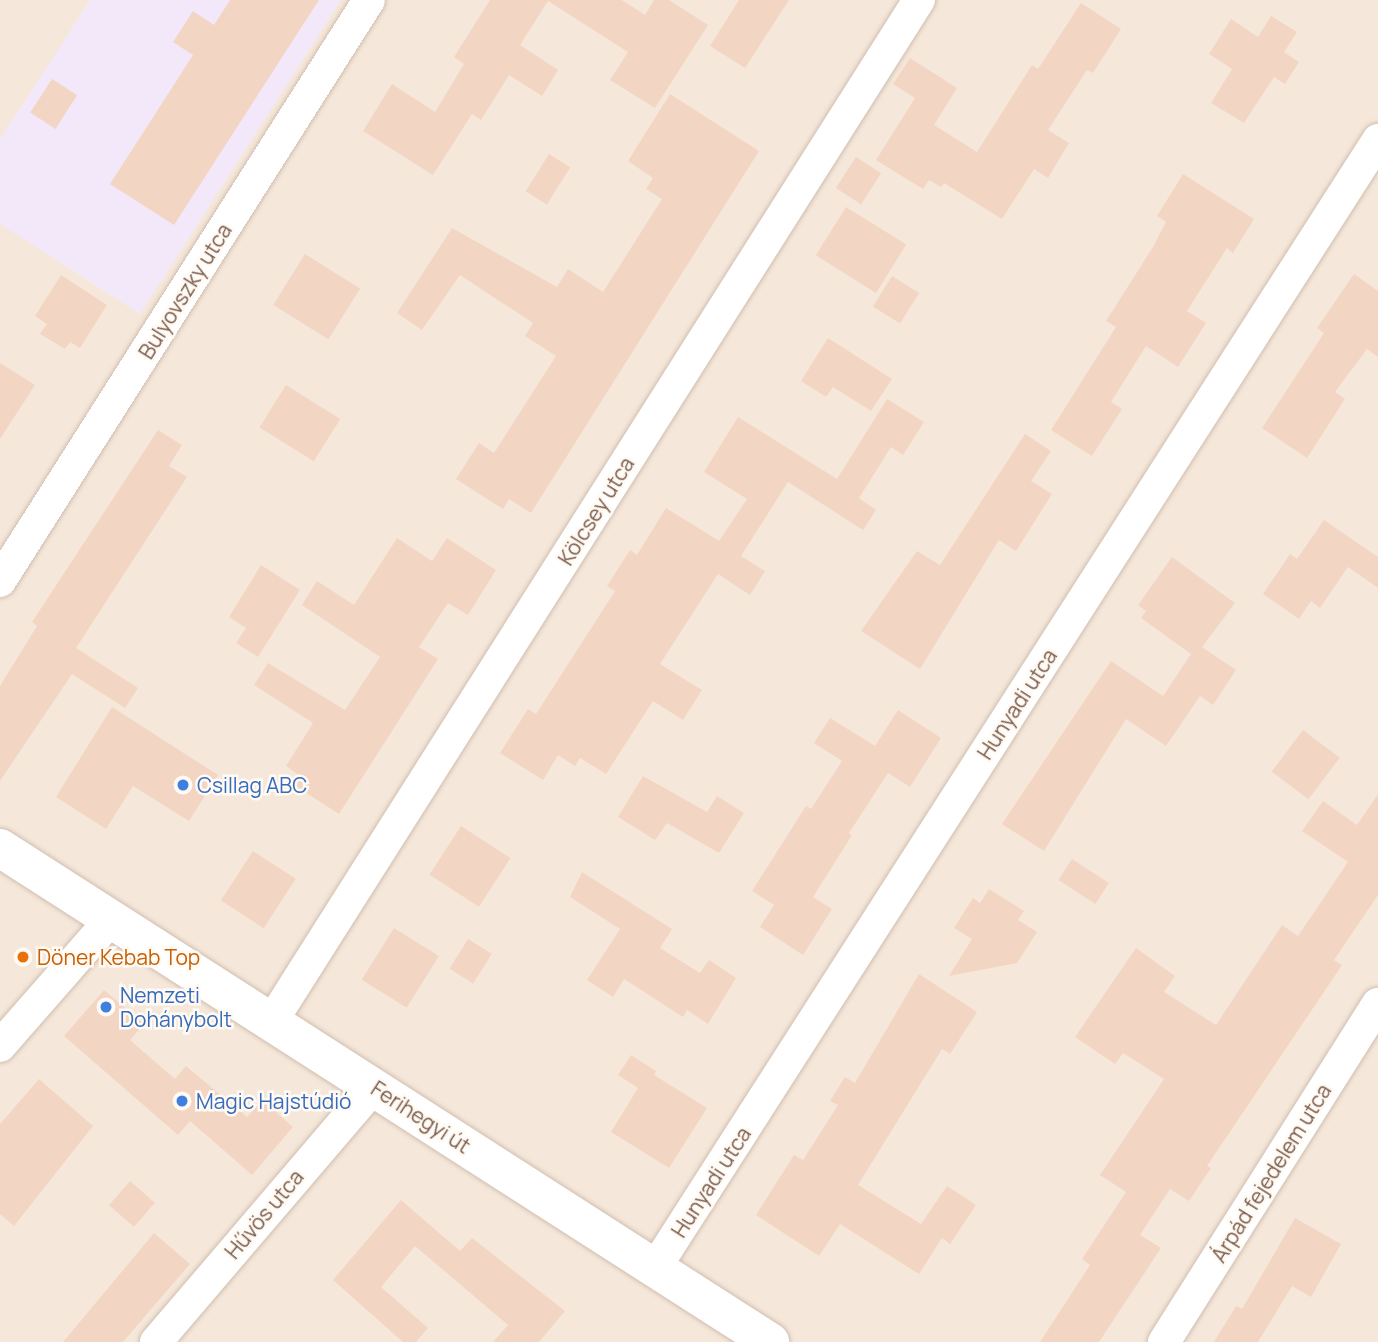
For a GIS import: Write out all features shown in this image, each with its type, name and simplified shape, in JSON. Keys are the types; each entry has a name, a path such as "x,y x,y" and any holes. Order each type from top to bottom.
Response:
{"main road":[{"name":"Ferihegyi út","path":"0,848 769,1342"}],"street":[{"name":"Bulyovszky utca","path":"0,582 369,0"},
{"name":"Kölcsey utca","path":"272,1021 919,0"},
{"name":"Hunyadi utca","path":"655,1268 1378,140"},
{"path":"0,1046 111,919"},
{"name":"Árpád fejedelem utca","path":"1164,1342 1378,1004"},
{"name":"Hűvös utca","path":"156,1342 374,1087"}],"shaded area":[{"path":"0,0 1378,0 1378,1342 0,1342"},
{"path":"90,0 341,0 140,314 0,224 0,140"}],"building":[{"path":"230,0 319,0 174,225 110,184 193,55 173,42 193,11 214,25"},
{"path":"490,0 622,0 645,15 654,0 669,0 708,25 655,108 610,80 628,52 548,1 520,45 558,70 542,96 509,75 481,120 472,114 433,175 363,131 392,84 435,112 464,64 454,57"},
{"path":"739,0 789,0 745,68 710,46"},
{"path":"1081,3 1121,29 1093,73 1087,70 1048,130 1069,143 1048,178 1034,169 1002,219 944,183 941,187 929,180 923,189 876,160 915,98 893,84 910,58 957,88 934,125 977,152 1032,65 1038,69"},
{"path":"1271,16 1297,32 1284,52 1299,62 1285,84 1274,77 1244,123 1211,103 1232,69 1209,54 1231,19 1258,37"},
{"path":"52,79 77,95 55,129 30,113"},
{"path":"670,94 759,151 531,513 509,499 503,509 456,479 479,443 494,453 556,356 525,336 533,323 460,275 422,330 397,313 452,228 557,287 568,269 603,292 662,199 646,189 653,178 628,161"},
{"path":"549,154 570,167 547,205 526,191"},
{"path":"856,157 881,173 861,204 836,188"},
{"path":"1183,174 1254,219 1233,253 1227,248 1187,311 1206,323 1178,367 1146,346 1111,402 1122,409 1092,456 1051,430 1116,327 1106,321 1153,247 1166,222 1157,216"},
{"path":"846,207 906,245 876,293 816,255"},
{"path":"305,254 360,288 328,339 273,305"},
{"path":"1354,274 1378,291 1378,357 1367,349 1335,392 1345,399 1307,458 1262,428 1324,333 1317,328"},
{"path":"61,275 107,305 80,348 70,342 65,349 40,334 47,324 35,316"},
{"path":"892,276 919,293 900,323 873,307"},
{"path":"828,338 892,379 871,411 833,387 826,397 801,381"},
{"path":"0,363 35,385 0,439"},
{"path":"286,385 340,419 314,461 260,427"},
{"path":"887,399 924,422 903,455 891,447 859,498 876,510 863,530 788,482 741,556 765,571 750,595 718,574 660,664 702,690 683,720 653,701 606,774 580,758 575,766 558,755 543,780 500,753 528,709 536,714 615,591 607,586 630,550 637,555 666,508 719,541 747,499 704,472 738,417 837,479"},
{"path":"158,430 182,445 169,466 187,477 76,648 138,688 125,708 72,674 0,781 0,686 37,626 32,622"},
{"path":"1025,434 1051,451 1031,481 1052,494 1016,551 999,540 920,669 861,631 917,551 940,565"},
{"path":"1324,520 1378,557 1378,588 1348,567 1320,608 1311,601 1299,619 1263,594 1290,554 1297,559"},
{"path":"397,538 432,561 447,538 496,570 468,615 448,603 419,647 438,659 339,814 294,785 299,775 286,766 313,723 254,685 268,663 345,710 380,657 302,605 317,581 354,605"},
{"path":"1172,557 1235,603 1202,647 1236,670 1213,705 1200,696 1166,746 1126,719 1044,851 1002,824 1111,661 1163,696 1191,654 1141,618 1146,611 1138,605"},
{"path":"261,565 300,590 258,657 236,643 246,628 229,617"},
{"path":"112,707 218,775 189,821 133,786 106,829 56,797"},
{"path":"898,710 941,738 910,787 888,773 849,833 852,835 813,897 832,909 803,955 760,927 774,905 752,891 806,806 811,809 842,761 814,743 830,718 875,746"},
{"path":"1303,730 1340,758 1308,799 1272,772"},
{"path":"643,776 707,812 717,796 744,813 719,853 667,823 655,840 618,817"},
{"path":"1378,794 1378,895 1334,960 1342,965 1207,1166 1211,1168 1189,1201 1170,1189 1140,1235 1161,1248 1099,1342 1040,1342 1090,1265 1082,1259 1126,1192 1100,1175 1164,1079 1123,1053 1115,1064 1075,1037 1136,948 1175,976 1164,992 1216,1025 1282,925 1298,936 1348,862 1302,831 1323,801 1357,825"},
{"path":"461,826 510,858 479,907 429,875"},
{"path":"253,851 296,879 264,928 221,900"},
{"path":"1072,859 1109,883 1095,904 1058,880"},
{"path":"582,872 672,929 660,948 700,973 709,960 736,978 708,1024 687,1010 683,1017 624,979 613,997 587,980 620,929 570,897"},
{"path":"989,889 1024,911 1018,920 1037,932 1017,963 949,976 972,939 954,928 973,898 980,903"},
{"path":"394,928 439,956 407,1008 362,980"},
{"path":"468,939 492,954 473,984 449,969"},
{"path":"919,974 977,1012 950,1054 942,1049 858,1185 921,1224 947,1186 976,1205 950,1244 942,1238 919,1274 840,1224 819,1256 756,1215 794,1155 803,1160 838,1105 830,1101 845,1077 855,1083"},
{"path":"104,990 144,1024 130,1040 175,1079 186,1066 247,1117 262,1100 293,1127 252,1175 190,1121 178,1135 64,1036"},
{"path":"631,1055 656,1071 654,1075 707,1108 669,1168 611,1132 638,1088 618,1075"},
{"path":"39,1079 93,1126 14,1226 0,1214 0,1124"},
{"path":"130,1181 155,1203 134,1227 109,1205"},
{"path":"401,1200 460,1251 472,1238 565,1311 539,1342 493,1342 508,1325 415,1246 381,1287 428,1328 416,1342 403,1342 333,1280"},
{"path":"1295,1218 1341,1244 1311,1297 1292,1286 1258,1342 1214,1342 1236,1306 1242,1309"},
{"path":"154,1233 190,1264 123,1342 63,1342"}],"place":[{"name":"Csillag ABC","path":"183,785"},
{"name":"Döner Kebab Top","path":"23,957"},
{"name":"Nemzeti Dohánybolt","path":"106,1007"},
{"name":"Magic Hajstúdió","path":"182,1101"}]}
